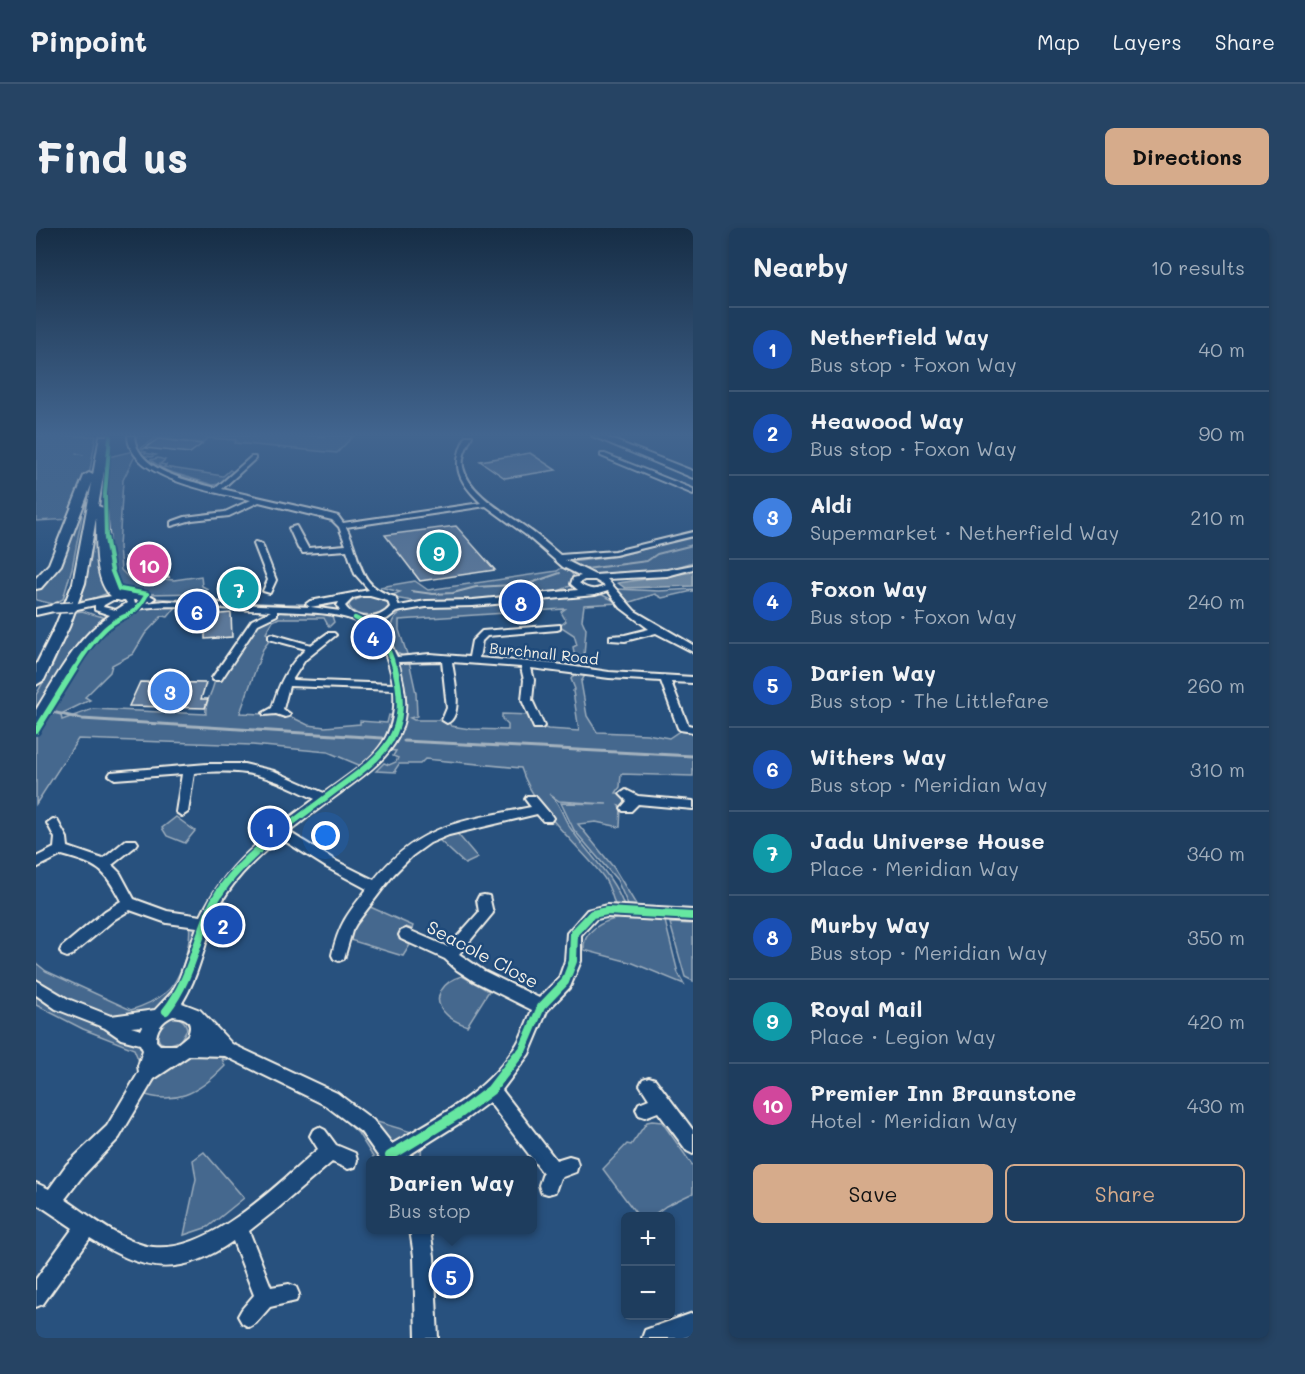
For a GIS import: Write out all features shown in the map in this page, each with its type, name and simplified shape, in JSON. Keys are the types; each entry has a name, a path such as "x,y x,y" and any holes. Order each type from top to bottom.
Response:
{"highway":[{"path":"36,585 55,565 88,488"},
{"path":"36,658 49,632 69,580 91,488"},
{"path":"36,680 76,594 83,568 92,488"},
{"path":"95,488 105,573 110,587 123,597"}],"street":[{"path":"211,488 326,515 342,525 487,504"},
{"path":"472,488 487,504 525,530 566,565 608,586 624,606"},
{"path":"173,520 227,514 247,507 257,500"},
{"path":"342,525 359,577 377,593 426,604 473,603 592,592 625,577"},
{"path":"293,528 302,548 306,550 349,547"},
{"path":"558,558 615,553 693,534"},
{"path":"258,544 272,580 267,591"},
{"path":"566,565 575,582 624,606 658,629 693,648"},
{"path":"551,594 575,582 592,577 667,573 693,567"},
{"path":"148,1073 146,1066 150,1043 147,1031 181,993 188,980 215,901 233,876 251,856 378,758 390,744 399,717 399,687 384,635 370,624 343,611 341,606 349,597 359,577"},
{"path":"36,612 52,608 101,607 123,597 282,604 327,603 377,593"},
{"path":"36,718 71,660 100,626 125,610 132,601 123,597"},
{"path":"384,635 395,604 388,597"},
{"path":"36,604 52,608"},
{"path":"101,607 112,613 164,604 328,612 370,619 426,604"},
{"path":"100,626 103,617 101,607"},
{"path":"239,608 255,622"},
{"path":"217,678 255,622 264,616 286,610"},
{"path":"474,661 475,645 479,637 485,633 560,627"},
{"path":"613,638 627,640 658,629"},
{"path":"277,712 284,683 292,666 333,633"},
{"path":"272,637 312,648"},
{"name":"Burchnall Road","path":"392,660 422,657 447,658 693,680"},
{"path":"444,722 452,708 447,658"},
{"path":"526,666 529,680 527,700 539,728"},
{"path":"664,679 685,729"},
{"path":"284,683 399,687"},
{"path":"115,775 222,768 254,770 285,779 325,799"},
{"path":"182,812 188,771"},
{"path":"629,800 693,806"},
{"path":"339,955 345,929 376,887 406,853 434,835 466,824 539,809"},
{"path":"53,823 62,838 62,850"},
{"path":"280,832 331,864 376,887"},
{"path":"104,865 137,842"},
{"path":"36,863 62,850 89,858 104,865 115,877 129,903 154,914 206,922"},
{"path":"450,955 486,913 484,900"},
{"path":"67,951 110,915 129,903"},
{"path":"394,1156 491,1090 523,1049 541,1007 565,982 573,961 574,933 592,914 608,911 693,916"},
{"name":"Seacole Close","path":"406,935 450,955 478,976 541,1007"},
{"path":"188,980 198,1033 182,1050 148,1073 113,1132 74,1172 44,1196 87,1225 152,1257 176,1257 207,1247 238,1227 332,1149"},
{"path":"36,987 62,1004 111,1023 127,1034 150,1043 167,1054 182,1050 226,1049"},
{"path":"111,1023 179,1009 194,1016 226,1049 332,1099 366,1126 389,1156"},
{"path":"649,1085 653,1106 693,1145"},
{"path":"491,1090 557,1174"},
{"path":"36,1297 87,1225"},
{"path":"238,1227 265,1298"},
{"path":"421,1234 424,1244 424,1320 427,1338"},
{"path":"249,1316 265,1298 289,1294"},
{"path":"653,1338 693,1324"}],"shaded area":[{"path":"36,488 85,488 75,514 82,516 72,568 63,599 53,604 36,600 36,585 41,581 72,519 36,521"},
{"path":"106,488 123,488 119,547 121,570 130,579 133,580 135,576 124,557 133,555 151,578 174,580 201,576 202,586 208,589 202,593 147,594 119,589 109,559 105,507"},
{"path":"96,522 114,591 83,602 81,597 91,557"},
{"path":"693,536 693,562 671,569 593,574 582,571 571,562 618,556"},
{"path":"566,565 576,580 575,584 554,593 596,592 619,603 584,605 582,620 586,629 584,656 587,672 581,682 587,716 597,732 647,734 669,738 684,728 693,729 693,776 621,774 620,787 616,793 626,794 635,800 627,808 619,806 621,808 620,827 596,822 578,824 614,868 637,906 628,905 617,880 574,830 561,803 607,804 559,801 549,794 571,829 614,885 624,906 615,905 604,878 545,812 535,798 521,768 425,759 420,764 399,764 396,772 376,771 384,763 389,765 396,762 398,758 393,756 396,751 385,750 366,768 328,752 252,745 78,739 36,804 36,731 48,711 53,712 66,681 85,650 109,625 123,615 139,609 176,607 168,617 162,616 145,634 133,654 112,665 110,672 85,697 90,700 61,714 62,720 93,709 206,714 206,705 215,678 264,616 283,611 131,605 126,597 282,604 306,604 346,598 340,614 332,616 334,622 329,627 324,618 279,618 273,621 266,633 272,637 263,649 240,713 262,714 277,710 308,725 325,727 360,724 360,721 387,723 389,715 404,717 398,666 400,663 409,661 416,693 417,716 410,718 414,720 447,720 451,726 508,730 502,714 532,715 538,726 579,731 573,691 575,689 571,679 577,670 573,647 577,645 574,635 560,626 566,621 561,612 565,609 399,620 399,630 407,654 403,656 393,651 391,631 394,618 405,610 424,603 388,597 400,592 380,587 415,581 428,590 557,571"},
{"path":"693,572 693,586 625,588 618,583"},
{"path":"617,589 659,591 693,589 693,591 662,598 655,594 627,603"},
{"path":"369,595 387,601 389,607 385,611 368,616 357,613 349,606 350,602"},
{"path":"82,611 103,617 100,626 43,707 36,707 36,695 54,663 75,612"},
{"path":"176,817 195,831 185,843 167,836 162,828"},
{"path":"455,831 478,858 465,864 438,839"},
{"path":"368,906 413,926 412,929 406,927 399,939 410,945 403,956 350,940 349,932"},
{"path":"619,918 665,921 678,973 684,984 633,963 584,950 586,937 590,932 600,924"},
{"path":"188,919 206,922 166,1011 112,1023 152,1048 189,1047 258,1063 222,1059 225,1066 195,1090 174,1097 150,1096 137,1092 141,1066 134,1049 83,1029 36,1005 36,963 46,971 131,1010 149,1003 171,987 181,969 188,948"},
{"path":"670,923 693,924 693,981 685,977"},
{"path":"462,976 489,991 467,1026 448,1016 439,1002 439,996 445,986 455,978"},
{"path":"168,1018 180,1019 185,1022 187,1029 180,1041 167,1045 160,1042 156,1034 161,1021"},
{"path":"318,1097 366,1126 374,1121 422,1135 421,1156 372,1156 358,1133"},
{"path":"647,1122 662,1122 693,1166 693,1193 658,1212 635,1212 603,1169 627,1144 631,1145"},
{"path":"204,1152 244,1198 208,1227 184,1235 196,1179 193,1160"}],"building":[{"path":"456,526 495,570 420,581 385,535"},
{"path":"149,550 169,577 151,578 134,553"},
{"path":"236,582 256,586 250,594 222,592 228,583"},
{"path":"231,613 232,637 205,639 209,615"},
{"path":"140,682 206,683 201,699 208,699 205,708 129,706"}],"waterway":[{"path":"586,569 647,561 657,554 693,545"},
{"path":"411,591 433,594 453,593 476,587 528,584 560,573"},
{"path":"48,711 82,719 382,738"},
{"path":"404,741 693,756"}],"cycle path":[{"path":"36,731 89,646 107,627 139,609 147,594 119,589 112,571 105,533 106,488"},
{"path":"166,1011 186,982 208,916 225,885 250,857 294,821 367,768 390,743 397,725 400,706 395,668 383,637 378,631 355,618"},
{"path":"390,1156 460,1113 491,1090 523,1049 541,1007 565,982 573,961 574,933 592,914 607,911 693,916"}],"place":[{"name":"Royal Mail","path":"439,552"},
{"name":"Premier Inn Braunstone","path":"149,564"},
{"name":"Jadu Universe House","path":"239,589"},
{"name":"Murby Way","path":"521,602"},
{"name":"Withers Way","path":"197,611"},
{"name":"Foxon Way","path":"373,637"},
{"name":"Aldi","path":"170,691"},
{"name":"Netherfield Way","path":"270,828"},
{"name":"Heawood Way","path":"223,925"},
{"name":"Darien Way","path":"451,1276"}]}
